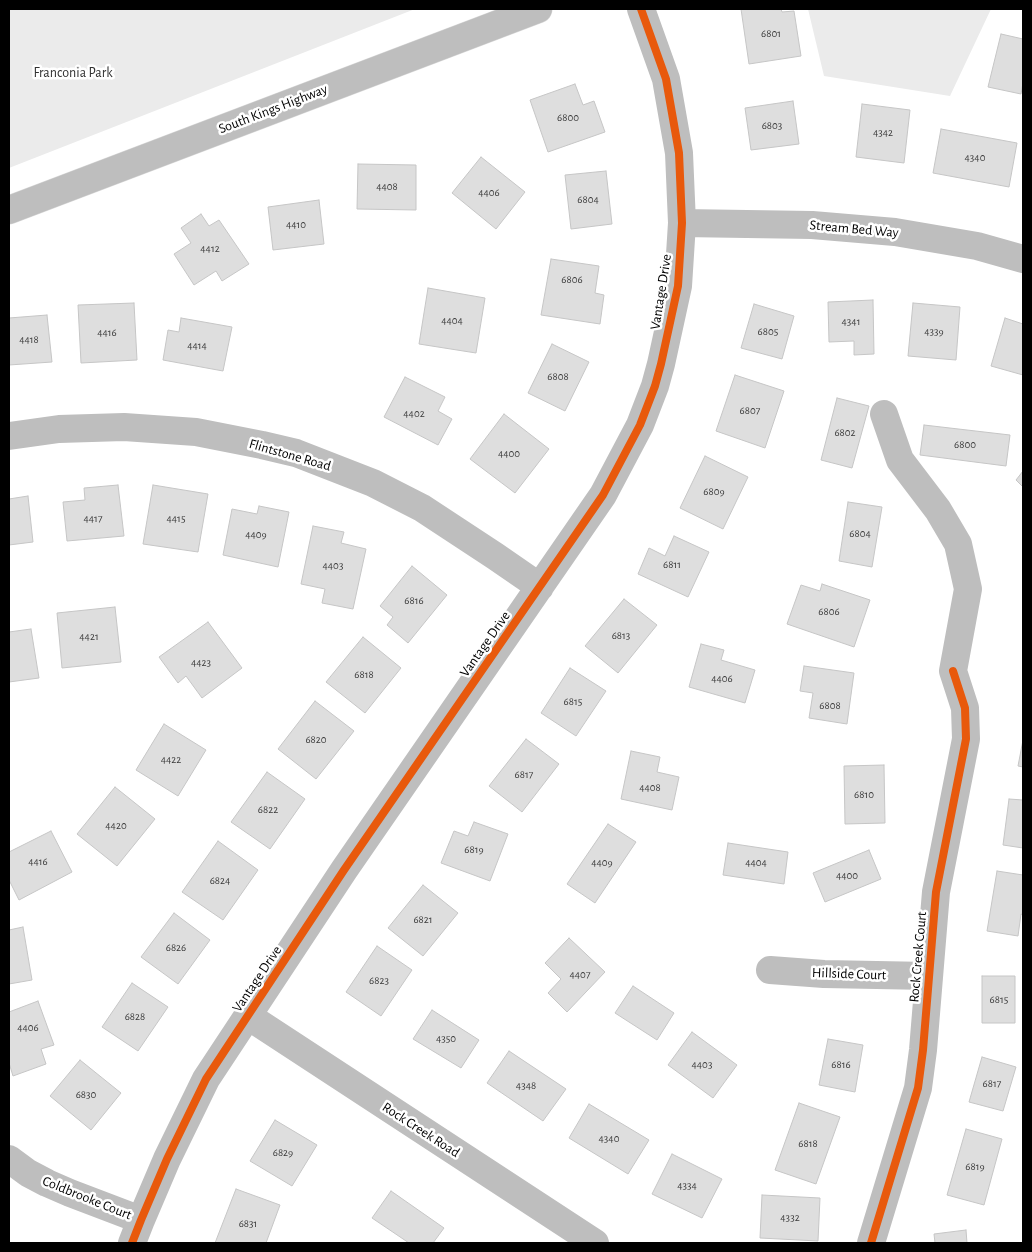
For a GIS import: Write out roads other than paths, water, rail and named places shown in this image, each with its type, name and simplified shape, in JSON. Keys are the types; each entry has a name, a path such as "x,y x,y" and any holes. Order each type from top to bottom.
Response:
{"street":[{"name":"South Kings Highway","path":"9,210 538,9"},
{"name":"Vantage Drive","path":"136,1231 167,1159 206,1079 344,870 603,495 640,425 655,386 678,286 682,223 680,153 666,79 641,9"},
{"name":"Stream Bed Way","path":"682,223 812,225 895,232 977,246 1023,259"},
{"name":"Rock Creek Court","path":"871,1243 918,1088 923,1050 936,892 966,739 965,708 953,671 968,589 958,544 938,510 900,460 884,414"},
{"name":"Flintstone Road","path":"9,436 59,429 124,427 196,432 296,453 373,483 422,508 540,587"},
{"name":"Hillside Court","path":"770,970 824,974 929,976"},
{"name":"Rock Creek Road","path":"248,1016 595,1243"},
{"name":"Coldbrooke Court","path":"9,1159 28,1173 70,1193 136,1231"}],"park label":[{"name":"Franconia Park","path":"73,73"}]}
